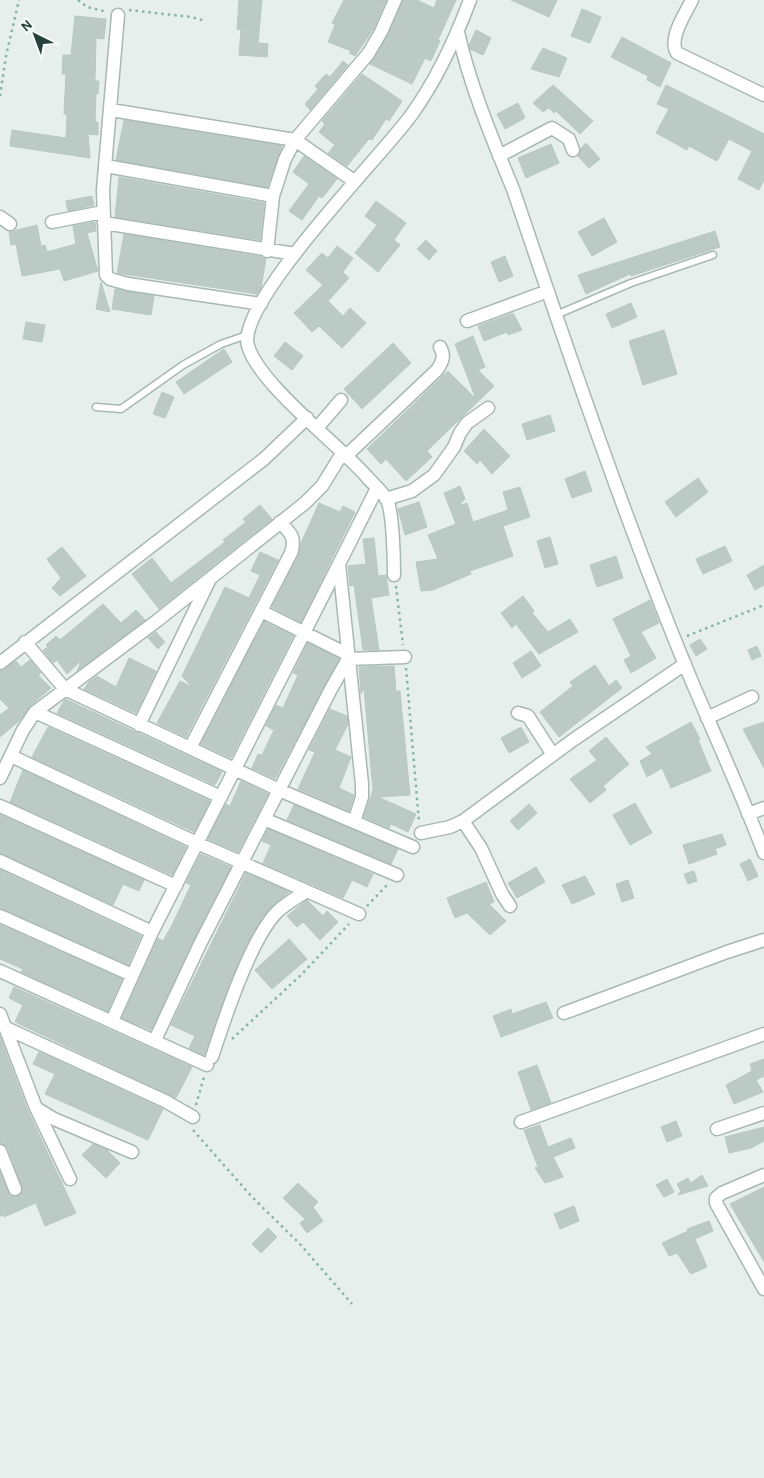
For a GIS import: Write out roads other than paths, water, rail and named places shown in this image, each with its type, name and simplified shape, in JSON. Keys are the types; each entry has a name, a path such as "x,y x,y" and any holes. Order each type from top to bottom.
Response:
{"street":[{"path":"267,251 273,196 284,159 295,140 368,54 381,32 395,0"},
{"path":"394,575 386,499 345,453 317,428 267,376 251,354 247,344 247,336 261,304 295,254 411,115 436,77 458,32 470,0"},
{"path":"692,0 674,40 674,49 677,53 764,95"},
{"path":"118,15 106,166 104,218 105,272 110,279 128,284 261,304"},
{"path":"458,32 463,55 556,315 676,640 764,853"},
{"path":"111,110 295,140 354,181"},
{"path":"500,156 552,128 569,139 573,150"},
{"path":"106,166 273,196"},
{"path":"52,222 104,218 267,251 295,254"},
{"path":"467,322 548,291"},
{"path":"0,778 6,762 35,712 210,579 305,503 322,486 345,453 437,370 443,362 444,354 440,346"},
{"path":"317,428 341,400"},
{"path":"386,499 412,491 434,475 454,447 464,428 488,408"},
{"path":"0,663 264,459 307,418"},
{"path":"112,1021 152,932 377,488"},
{"path":"190,748 293,546 292,534 280,522"},
{"path":"339,564 362,791 360,806 354,822"},
{"path":"140,725 210,579"},
{"path":"261,610 349,657 405,657"},
{"path":"25,642 65,689 279,790 413,848"},
{"path":"155,1040 200,944 349,657"},
{"path":"421,833 450,827 463,821 553,755 685,664"},
{"path":"707,718 752,697"},
{"path":"35,712 220,797"},
{"path":"518,712 528,716 553,755"},
{"path":"6,762 198,843 359,914"},
{"path":"0,806 176,886"},
{"path":"748,814 764,808"},
{"path":"264,818 397,875"},
{"path":"463,821 481,848 502,894 510,906"},
{"path":"0,861 152,932"},
{"path":"0,971 155,1040 210,1061 229,1008 266,928 277,912 307,891"},
{"path":"0,916 132,975"},
{"path":"564,1013 764,940"},
{"path":"0,1014 36,1108 70,1179"},
{"path":"6,1028 165,1101 193,1117"},
{"path":"521,1122 764,1034"},
{"path":"36,1108 54,1119 132,1152"},
{"path":"717,1128 764,1113"},
{"path":"0,1151 15,1189"},
{"path":"764,1176 722,1193 716,1198 716,1203 764,1289"}],"lane":[{"path":"556,315 631,283 713,255"},
{"path":"96,407 121,408 183,365 222,344 247,336"}]}
